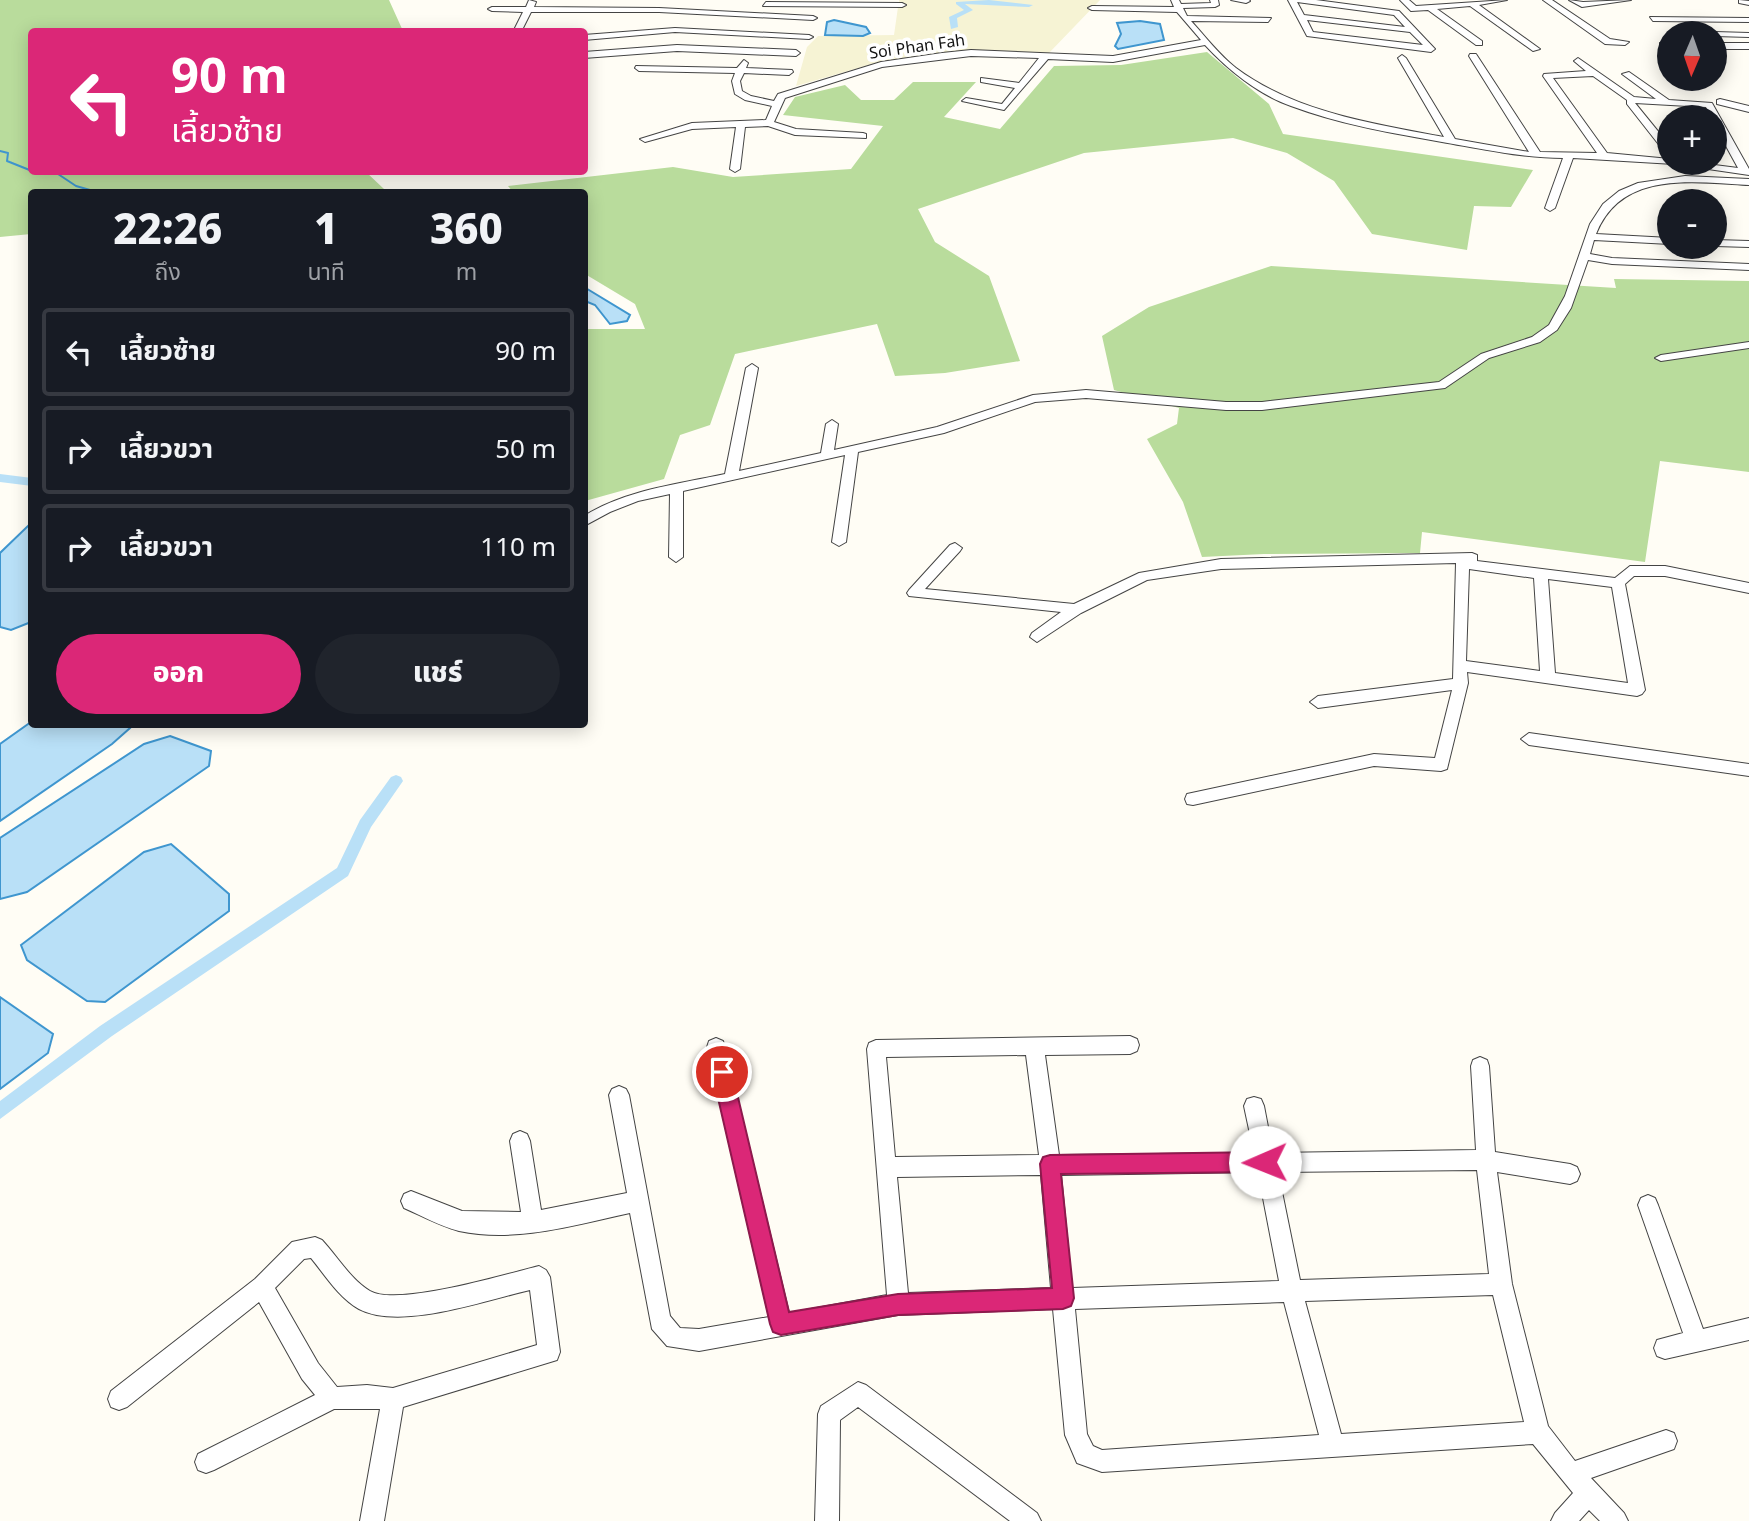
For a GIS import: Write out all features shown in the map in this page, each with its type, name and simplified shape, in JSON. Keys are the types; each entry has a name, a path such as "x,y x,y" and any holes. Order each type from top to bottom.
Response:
{"street":[{"path":"519,28 533,0"},
{"path":"574,14 579,0"},
{"path":"618,23 623,0"},
{"path":"659,10 664,0"},
{"path":"1179,9 1215,5 1214,0"},
{"path":"1235,0 1246,1"},
{"path":"1292,0 1310,34 1431,48 1396,13 1298,0"},
{"path":"1404,0 1414,9 1503,0"},
{"path":"1547,0 1608,42 1625,42"},
{"path":"1573,0 1582,5 1627,0"},
{"path":"1742,1 1749,3"},
{"path":"758,24 766,2 902,5"},
{"path":"1471,4 1536,49"},
{"path":"1092,8 1179,9 1268,20"},
{"path":"1430,8 1479,43"},
{"path":"492,9 529,9 574,14 659,10 813,18"},
{"path":"1179,9 1231,69 1283,101 1380,128 1452,142 1537,155 1604,156 1657,161"},
{"path":"1301,17 1411,30"},
{"path":"1653,19 1749,20"},
{"path":"588,38 675,30 809,37"},
{"path":"754,34 737,86 738,92 748,98 778,102 769,124"},
{"path":"1727,35 1749,36"},
{"name":"Soi Phan Fah","path":"778,102 795,90 881,65 971,53 1113,59 1206,42"},
{"path":"1727,46 1749,46"},
{"path":"588,56 602,58 677,48 796,53"},
{"path":"1473,56 1537,155"},
{"path":"966,101 1003,107 1045,57"},
{"path":"1402,58 1429,108 1452,142"},
{"path":"1578,61 1632,100 1709,105"},
{"path":"639,68 789,72"},
{"path":"1596,73 1547,76 1604,156"},
{"path":"1626,74 1665,102"},
{"path":"984,79 1022,86"},
{"path":"1632,100 1630,102 1657,136"},
{"path":"1720,102 1749,109"},
{"path":"735,169 741,124"},
{"path":"649,138 692,126 741,124 769,124 795,132 863,136"},
{"path":"1727,139 1748,175"},
{"path":"1550,208 1569,156"},
{"path":"1727,171 1748,175"},
{"path":"588,520 605,509 625,502 940,430 1033,399 1086,394 1226,406 1262,406 1441,385 1453,381 1486,355 1531,342 1546,334 1559,320 1596,222 1607,208 1630,190 1655,180 1748,175"},
{"path":"1591,237 1657,240"},
{"path":"1727,243 1749,244"},
{"path":"1584,256 1612,261 1749,267"},
{"path":"1661,358 1749,345"},
{"path":"731,477 752,368"},
{"path":"827,455 832,424"},
{"path":"839,542 852,450"},
{"path":"677,489 677,557"},
{"path":"955,548 914,593 1076,609"},
{"path":"1037,637 1076,609 1144,576 1222,564 1477,558 1478,566"},
{"path":"1193,799 1374,760 1441,765 1461,683 1459,665 1462,564 1618,583"},
{"path":"1618,583 1630,571 1665,571 1749,588"},
{"path":"1541,574 1548,678"},
{"path":"1459,665 1637,690 1618,583"},
{"path":"1318,702 1461,683"},
{"path":"1530,739 1749,770"},
{"path":"898,1304 876,1049 1035,1049 1130,1045"},
{"path":"716,1047 781,1324"},
{"path":"1035,1049 1050,1164 1076,1435 1084,1455 1102,1461 1538,1432"},
{"path":"1480,1066 1486,1160 1501,1284 1538,1432 1571,1474 1616,1521"},
{"path":"619,1095 660,1321 675,1338 699,1340 898,1304 1501,1284"},
{"path":"1254,1106 1292,1291 1334,1445"},
{"path":"520,1141 533,1222"},
{"path":"885,1167 1486,1160 1570,1174"},
{"path":"411,1201 459,1220 498,1225 533,1222 638,1201"},
{"path":"1648,1205 1697,1342"},
{"path":"119,1399 262,1286 299,1248 315,1247 365,1301 384,1307 431,1301 539,1277 549,1352 393,1399 368,1396 332,1398 206,1462"},
{"path":"262,1286 310,1371 332,1398"},
{"path":"1665,1348 1749,1329"},
{"path":"827,1521 829,1414 858,1393 1029,1521"},
{"path":"372,1521 393,1399"},
{"path":"1571,1474 1666,1441"},
{"path":"1563,1521 1589,1493"}],"shaded area":[{"path":"899,0 1100,0 1049,53 979,50 876,63 796,86 807,47 818,36 894,35"}],"green space":[{"path":"0,0 389,0 402,28 28,28 28,175 369,175 384,189 28,189 28,234 0,237"},
{"path":"1207,52 1269,104 1283,134 1533,170 1511,207 1474,206 1467,250 1372,234 1334,181 1287,153 1233,138 1084,153 918,209 935,242 989,276 1020,361 945,373 895,376 877,324 735,354 710,425 680,435 664,479 588,500 588,329 645,329 635,304 588,276 588,189 510,189 508,186 673,167 733,177 851,169 883,126 783,115 795,97 845,85 861,100 894,100 913,82 976,82 944,117 1000,129 1054,66 1121,65"},
{"path":"1271,266 1616,288 1614,279 1749,281 1749,472 1660,461 1645,562 1422,532 1420,553 1202,557 1183,502 1147,439 1177,424 1179,408 1114,390 1102,336 1149,307"}],"water":[{"path":"834,20 866,27 870,33 863,36 825,35 827,22"},
{"path":"1140,21 1160,24 1164,40 1118,49 1115,46 1121,34 1117,23"},
{"path":"588,289 630,315 627,321 610,324 595,305 588,302"},
{"path":"28,526 28,623 11,630 0,627 0,553"},
{"path":"28,724 28,728 130,728 112,744 0,821 0,744"},
{"path":"170,736 211,751 209,766 27,892 0,899 0,838 144,744"},
{"path":"171,844 229,894 229,911 105,1002 87,1001 27,960 21,945 144,852"},
{"path":"0,997 53,1034 48,1053 0,1089"}],"waterway":[{"path":"954,27 953,17 969,10 958,3 973,1 1029,5"},
{"path":"0,151 8,153 7,161 28,169"},
{"path":"60,175 76,186 86,189"},
{"path":"0,478 28,482"},
{"path":"0,1111 106,1031 343,872 365,824 396,781"}],"route":[{"path":"722,1072 781,1324 898,1304 1063,1298 1050,1164 1265,1162"}]}
